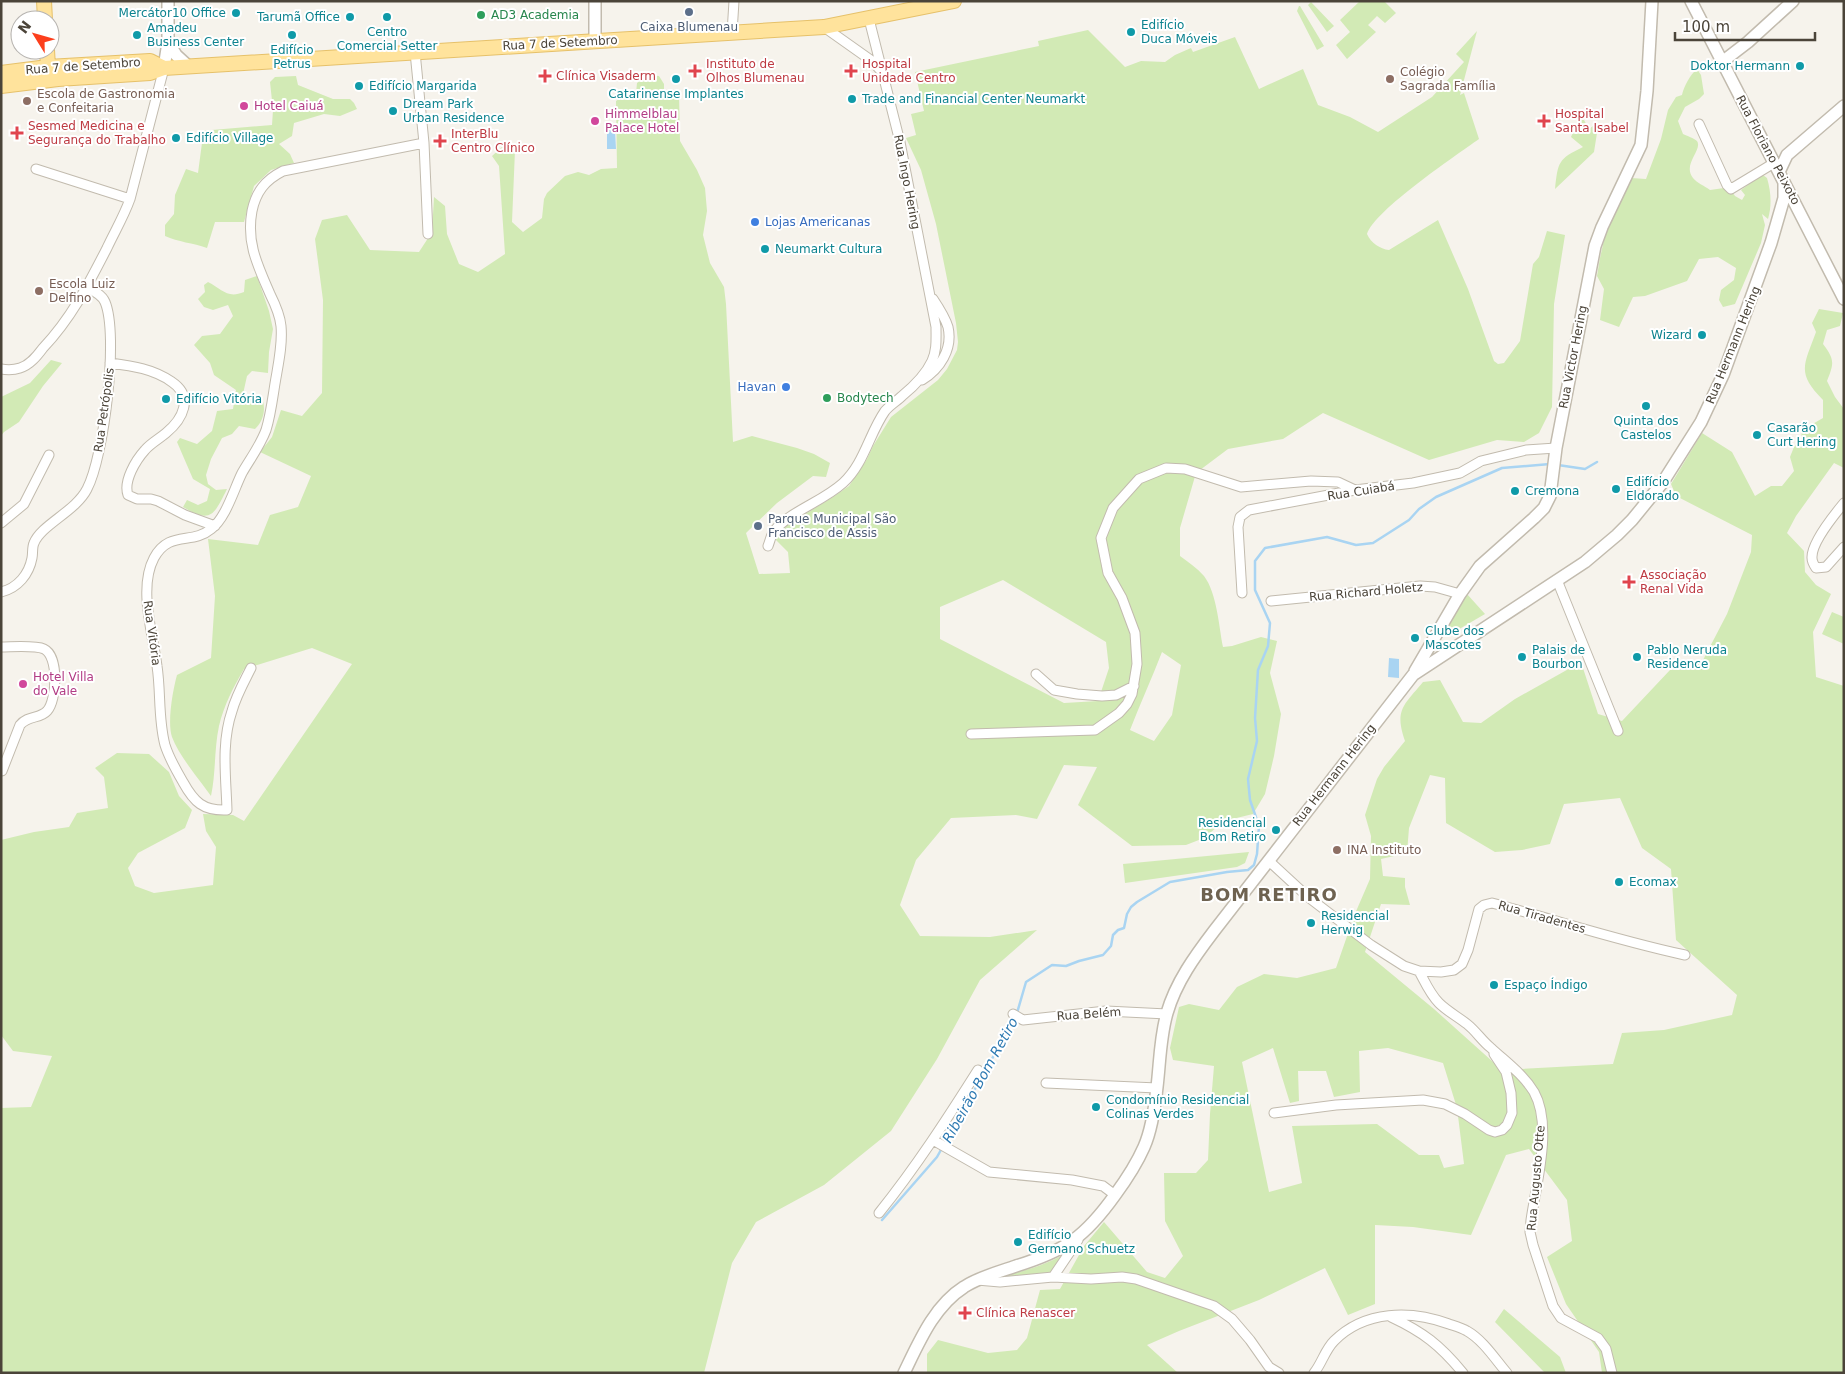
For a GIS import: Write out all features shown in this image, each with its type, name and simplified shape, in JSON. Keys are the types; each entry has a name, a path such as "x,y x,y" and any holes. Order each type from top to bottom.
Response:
{"main road":[{"name":"Rua 7 de Setembro","path":"1,86 58,79 150,73 164,68 188,66 824,27 954,1"},
{"path":"48,60 48,67"},
{"name":"Rua 7 de Setembro","path":"1,73 48,67 150,61 164,68"}],"street":[{"path":"1,369 12,370 22,368 32,361 52,338 88,288 123,219 130,199 164,68 168,42 168,1"},
{"path":"595,1 595,41"},
{"path":"732,34 734,1"},
{"name":"Rua Victor Hering","path":"1413,675 1460,594 1480,566 1544,508 1550,496 1556,448 1595,246 1602,226 1641,145 1646,100 1652,1"},
{"name":"Rua Floriano Peixoto","path":"1690,1 1844,299"},
{"path":"1722,62 1748,42 1793,1"},
{"name":"Rua Ingo Hering","path":"768,546 773,532 784,522 833,491 852,473 887,409 914,384 932,362 936,350 936,327 930,292 900,142 869,19"},
{"path":"824,27 872,61 883,73"},
{"path":"168,42 176,55 188,66"},
{"path":"415,52 424,143 428,234"},
{"path":"1699,124 1727,185 1731,189 1779,173 1787,155 1844,106"},
{"path":"110,363 151,370 178,386 185,398 184,405 174,425 146,449 132,469 127,486 128,495 137,499 151,498 158,500 185,515 215,526 226,509 265,431 270,416 280,350 281,326 278,313 251,246 252,215 255,199 264,184 282,171 424,143"},
{"path":"1766,147 1777,153 1787,155"},
{"path":"36,169 130,199"},
{"name":"Rua Hermann Hering","path":"904,1373 936,1314 953,1295 964,1286 977,1280 1051,1254 1082,1235 1115,1195 1144,1146 1149,1132 1167,1014 1177,987 1200,950 1413,675 1590,558 1632,520 1663,482 1696,429 1723,375 1749,307 1784,198 1779,173"},
{"name":"Rua Petrópolis","path":"1,592 10,590 20,582 28,571 34,543 41,534 81,499 88,488 100,451 110,363 111,334 109,316 104,301 97,293 88,288"},
{"name":"Rua Cuiabá","path":"1242,593 1238,527 1240,518 1249,510 1355,490 1413,483 1460,473 1481,461 1526,450 1556,448"},
{"path":"1,523 24,504 49,455"},
{"path":"972,734 1095,730 1119,713 1127,704 1134,686 1137,664 1135,633 1122,598 1108,573 1101,538 1113,508 1139,479 1166,468 1185,469 1241,487 1311,481 1338,482 1355,490"},
{"path":"1844,503 1813,548 1813,564 1816,568 1826,567 1844,547"},
{"name":"Rua Vitória","path":"215,526 201,535 176,539 164,545 153,559 147,592 165,746 190,793 198,802 210,810 227,810 224,760 227,727 232,709 251,668"},
{"path":"1558,580 1618,731"},
{"name":"Rua Richard Holetz","path":"1271,601 1420,586 1435,587 1460,594"},
{"path":"1439,630 1445,642 1453,647"},
{"path":"1,647 41,647 47,650 52,656 55,675 52,700 47,712 25,719 20,725 2,771"},
{"path":"1036,674 1054,690 1077,694 1116,695 1134,686"},
{"name":"Rua Tiradentes","path":"1269,860 1308,897 1371,945 1404,966 1419,970 1441,972 1454,970 1462,964 1468,950 1479,909 1484,905 1492,903 1626,942 1684,954"},
{"name":"Rua Augusto Otte","path":"1419,970 1428,988 1440,1003 1468,1024 1490,1048 1523,1077 1535,1093 1540,1110 1542,1142 1530,1232 1533,1245 1553,1306 1561,1318 1598,1338 1606,1349 1612,1373"},
{"name":"Rua Belém","path":"1013,1014 1023,1020 1106,1011 1167,1014"},
{"path":"1274,1113 1344,1104 1423,1100 1445,1104 1465,1114 1489,1130 1495,1132 1502,1130 1507,1125 1512,1113 1511,1093 1506,1072 1490,1048"},
{"path":"878,1213 906,1178 940,1145 978,1070"},
{"path":"1046,1083 1157,1088"},
{"path":"940,1145 989,1172 1072,1180 1103,1186 1115,1195"},
{"path":"1052,1277 1082,1235"},
{"path":"977,1280 1000,1282 1052,1277 1091,1279 1122,1277 1136,1279 1214,1306 1232,1319 1250,1340 1268,1367 1279,1373"},
{"path":"1314,1373 1321,1364 1326,1351 1348,1329 1369,1318 1412,1314 1439,1320 1467,1330 1481,1342 1507,1373"},
{"path":"1388,1315 1424,1334 1445,1352 1462,1373"}],"green space":[{"path":"1360,1 1384,1 1396,13 1385,23 1377,16 1368,25 1376,32 1347,59 1336,45 1350,32 1340,20"},
{"path":"1311,2 1334,26 1327,32 1308,5"},
{"path":"1299,6 1324,46 1317,50 1297,11"},
{"path":"1088,30 1125,67 1141,61 1165,62 1191,48 1193,52 1235,37 1259,89 1303,69 1318,105 1350,117 1378,132 1432,97 1464,62 1456,54 1477,31 1460,95 1464,93 1479,139 1435,170 1384,211 1367,234 1376,245 1389,250 1438,220 1468,289 1494,361 1498,364 1504,363 1520,341 1533,264 1539,257 1547,231 1565,235 1554,304 1552,407 1539,433 1524,442 1497,440 1429,460 1323,413 1283,439 1228,449 1196,473 1180,528 1180,556 1204,576 1212,591 1223,647 1261,637 1277,641 1270,673 1281,714 1265,794 1253,814 1224,821 1204,838 1186,845 1132,846 1078,805 1097,767 1064,765 1037,819 1016,815 951,818 916,860 900,905 920,936 990,937 1037,930 980,980 937,1059 891,1131 824,1185 756,1222 732,1263 704,1373 1,1373 1,1108 31,1107 52,1056 13,1051 1,1035 1,840 34,832 69,827 77,813 108,808 104,777 95,768 117,753 149,754 169,772 179,796 192,810 185,828 138,853 128,868 135,886 154,893 213,885 216,847 206,831 203,814 233,815 244,821 352,664 312,648 244,669 229,697 219,726 211,796 184,760 172,737 170,715 177,675 211,658 215,596 208,539 258,545 270,515 298,507 311,476 260,452 272,437 281,410 302,416 322,393 323,300 315,239 322,220 347,215 370,250 419,252 432,232 434,197 445,206 447,234 459,264 478,272 505,254 499,166 492,156 502,147 515,150 512,222 523,232 542,218 544,199 547,193 565,176 578,172 589,175 601,169 617,168 616,101 622,97 625,100 636,93 637,83 642,80 650,76 659,76 664,84 664,93 679,93 680,141 705,188 707,211 703,235 710,263 724,287 726,304 733,442 752,436 797,448 814,454 830,463 826,477 813,476 777,503 746,533 759,574 790,573 788,552 775,539 787,525 849,486 891,417 938,380 947,369 957,350 956,323 936,224 921,170 906,138 916,135 911,114 924,111 915,72 1039,46 1038,41","holes":["1003,580 1106,642 1109,668 1098,701 1064,703 940,639 940,607","1162,652 1181,665 1172,715 1154,741 1130,730"]},
{"path":"1697,69 1701,75 1704,94 1685,107 1678,121 1683,134 1696,140 1698,145 1691,163 1690,173 1695,180 1710,190 1724,188 1731,190 1735,196 1742,200 1745,195 1741,190 1760,176 1763,175 1767,178 1770,193 1770,209 1768,219 1762,214 1765,225 1761,243 1735,304 1723,307 1719,300 1721,290 1734,280 1736,268 1718,257 1699,259 1687,281 1645,296 1633,297 1619,327 1600,320 1604,289 1597,276 1608,222 1631,178 1646,179 1661,139 1668,110 1676,97 1682,95 1692,74"},
{"path":"296,76 298,85 333,99 350,99 357,109 340,116 324,114 294,123 292,136 279,144 290,154 294,163 271,170 254,186 244,222 215,222 207,248 165,236 165,225 174,214 175,195 186,169 198,173 202,143 200,131 272,125 273,110 270,82 275,77"},
{"path":"1579,119 1584,120 1589,129 1593,126 1597,133 1594,152 1555,189 1557,173 1561,162 1564,158 1583,147 1571,137"},
{"path":"257,276 273,329 268,373 252,371 247,376 243,394 262,398 263,414 255,429 239,426 232,434 222,438 211,459 206,475 208,484 216,490 227,489 215,511 206,516 200,515 183,507 187,500 198,505 207,501 210,489 193,479 177,442 180,438 197,444 212,431 217,411 233,409 236,390 214,375 210,363 194,345 202,336 220,334 233,316 228,305 213,310 204,307 198,299 205,292 204,285 208,282 229,294 238,294 244,292 245,280"},
{"path":"1819,309 1843,313 1840,326 1827,330 1823,344 1830,354 1832,362 1827,381 1844,409 1844,468 1834,463 1796,516 1787,533 1804,551 1805,572 1816,585 1831,594 1813,632 1816,677 1844,686 1844,1373 1602,1373 1599,1352 1566,1304 1547,1257 1572,1241 1567,1200 1529,1149 1506,1155 1471,1235 1413,1227 1375,1225 1375,1304 1348,1315 1325,1268 1259,1300 1147,1345 1178,1373 927,1373 927,1354 938,1340 988,1353 1017,1350 1027,1338 1040,1290 1060,1289 1084,1246 1104,1222 1147,1272 1165,1278 1183,1256 1165,1221 1164,1173 1196,1173 1208,1160 1214,1066 1173,1060 1170,1048 1179,1007 1189,1004 1219,1010 1237,987 1264,974 1297,978 1336,968 1354,916 1370,879 1371,836 1365,815 1377,779 1405,741 1400,722 1403,709 1423,682 1440,680 1463,722 1481,723 1515,699 1581,662 1598,714 1622,721 1670,670 1691,669 1702,662 1727,614 1751,552 1752,535 1676,496 1671,484 1702,433 1732,452 1755,496 1771,486 1782,486 1794,471 1790,457 1794,447 1801,439 1802,430 1823,418 1823,400 1809,383 1805,368 1808,353 1816,332 1812,323","holes":["1430,775 1445,778 1446,823 1495,852 1522,850 1550,844 1564,804 1620,798 1642,848 1671,869 1676,940 1737,995 1732,1015 1664,1030 1622,1033 1613,1064 1502,1070 1434,1009 1365,952 1381,904 1410,905 1405,887 1405,878 1383,876 1381,859 1407,853 1409,828","1273,1048 1290,1103 1299,1101 1298,1071 1326,1071 1334,1097 1360,1092 1359,1051 1388,1048 1443,1063 1457,1108 1464,1164 1444,1168 1439,1155 1419,1155 1377,1124 1292,1126 1302,1183 1269,1192 1242,1062"]},
{"path":"51,360 62,363 43,386 19,422 1,436 1,397 30,383"},
{"path":"1467,594 1485,614 1449,635 1447,628"},
{"path":"1832,612 1844,617 1844,644 1822,634"},
{"path":"1249,852 1245,863 1237,867 1125,883 1123,864"},
{"path":"1072,1249 1053,1274 1000,1277 1046,1263"},
{"path":"1504,1309 1560,1357 1566,1373 1545,1373 1495,1322"}],"water":[{"path":"607,130 615,130 616,149 607,149"},
{"path":"1389,658 1399,659 1399,678 1388,677"}],"waterway":[{"name":"Ribeirão Bom Retiro","path":"1558,465 1585,469 1597,462"},
{"name":"Ribeirão Bom Retiro","path":"1017,1013 1026,982 1052,965 1066,966 1103,955 1111,946 1113,935 1118,930 1124,928 1127,914 1137,902 1170,882 1248,870 1254,865 1257,854 1259,826 1250,800 1248,779 1257,741 1255,718 1258,670 1268,646 1270,623 1255,590 1255,561 1265,548 1327,537 1356,545 1373,543 1409,520 1419,509 1436,497 1502,468 1550,464"},
{"name":"Ribeirão Bom Retiro","path":"944,1144 1015,1018"},
{"name":"Ribeirão Bom Retiro","path":"882,1220 937,1157 942,1148"}],"place":[{"name":"Caixa Blumenau","path":"689,12"},
{"name":"Mercátor10 Office","path":"236,13"},
{"name":"AD3 Academia","path":"481,15"},
{"name":"Tarumã Office","path":"350,17"},
{"name":"Centro Comercial Setter","path":"387,17"},
{"name":"Edifício Duca Móveis","path":"1131,32"},
{"name":"Amadeu Business Center","path":"137,35"},
{"name":"Edifício Petrus","path":"292,35"},
{"name":"Doktor Hermann","path":"1800,66"},
{"name":"Instituto de Olhos Blumenau","path":"695,71"},
{"name":"Hospital Unidade Centro","path":"851,71"},
{"name":"Clínica Visaderm","path":"545,76"},
{"name":"Catarinense Implantes","path":"676,79"},
{"name":"Colégio Sagrada Família","path":"1390,79"},
{"name":"Edifício Margarida","path":"359,86"},
{"name":"Trade and Financial Center Neumarkt","path":"852,99"},
{"name":"Escola de Gastronomia e Confeitaria","path":"27,101"},
{"name":"Hotel Caiuá","path":"244,106"},
{"name":"Dream Park Urban Residence","path":"393,111"},
{"name":"Himmelblau Palace Hotel","path":"595,121"},
{"name":"Hospital Santa Isabel","path":"1544,121"},
{"name":"Sesmed Medicina e Segurança do Trabalho","path":"17,133"},
{"name":"Edifício Village","path":"176,138"},
{"name":"InterBlu Centro Clínico","path":"440,141"},
{"name":"Lojas Americanas","path":"755,222"},
{"name":"Neumarkt Cultura","path":"765,249"},
{"name":"Escola Luiz Delfino","path":"39,291"},
{"name":"Wizard","path":"1702,335"},
{"name":"Havan","path":"786,387"},
{"name":"Bodytech","path":"827,398"},
{"name":"Edifício Vitória","path":"166,399"},
{"name":"Quinta dos Castelos","path":"1646,406"},
{"name":"Casarão Curt Hering","path":"1757,435"},
{"name":"Edifício Eldorado","path":"1616,489"},
{"name":"Cremona","path":"1515,491"},
{"name":"Parque Municipal São Francisco de Assis","path":"758,526"},
{"name":"Associação Renal Vida","path":"1629,582"},
{"name":"Clube dos Mascotes","path":"1415,638"},
{"name":"Palais de Bourbon","path":"1522,657"},
{"name":"Pablo Neruda Residence","path":"1637,657"},
{"name":"Hotel Villa do Vale","path":"23,684"},
{"name":"Residencial Bom Retiro","path":"1276,830"},
{"name":"INA Instituto","path":"1337,850"},
{"name":"Ecomax","path":"1619,882"},
{"name":"Residencial Herwig","path":"1311,923"},
{"name":"Espaço Índigo","path":"1494,985"},
{"name":"Condomínio Residencial Colinas Verdes","path":"1096,1107"},
{"name":"Edifício Germano Schuetz","path":"1018,1242"},
{"name":"Clínica Renascer","path":"965,1313"}],"district":[{"name":"BOM RETIRO","path":"1269,894"}]}
